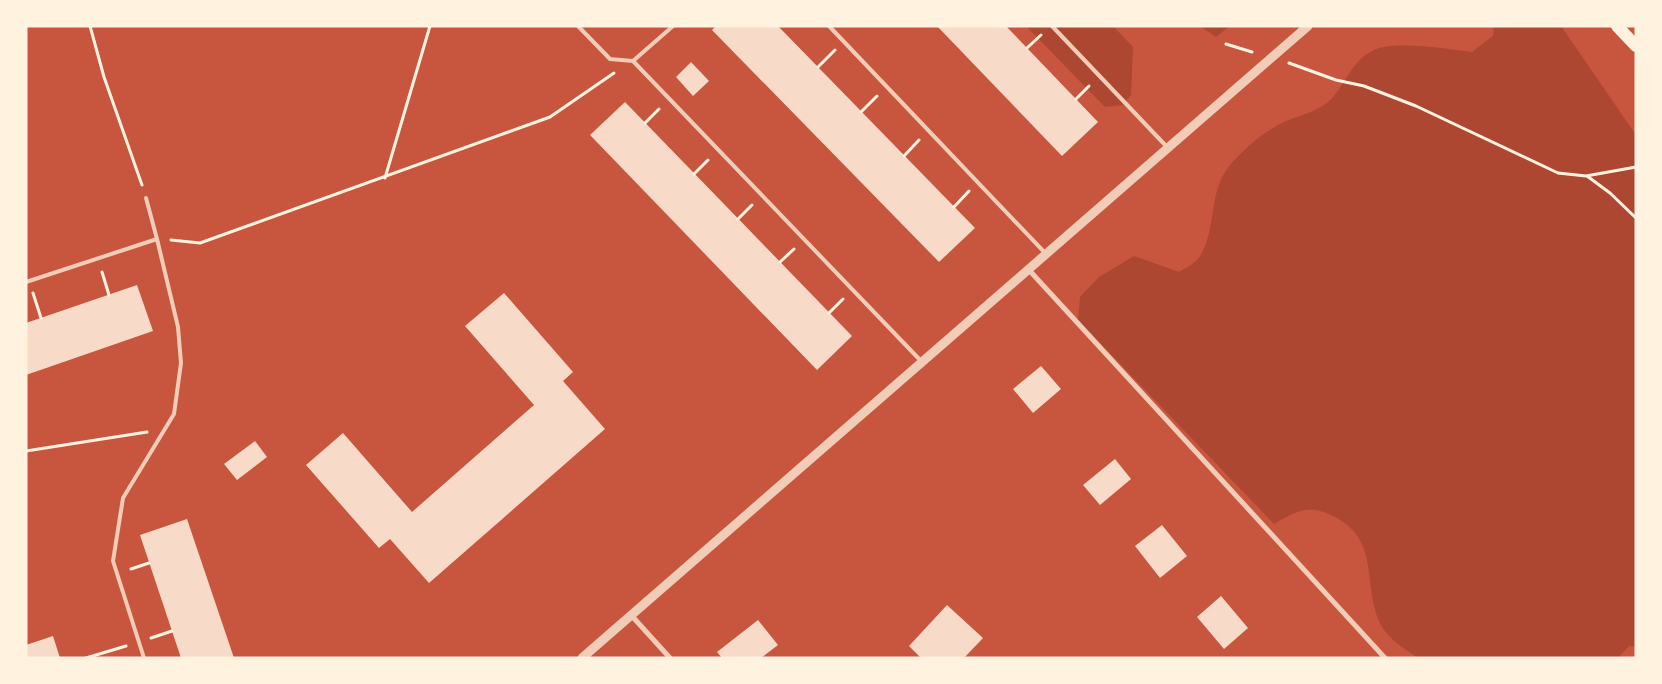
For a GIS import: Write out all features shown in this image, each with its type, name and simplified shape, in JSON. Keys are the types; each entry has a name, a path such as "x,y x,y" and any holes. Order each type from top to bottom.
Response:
{"main road":[{"path":"1617,26 1636,46"}],"street":[{"path":"582,658 1308,26"},
{"path":"1029,270 1385,658"},
{"path":"631,615 670,658"}],"lane":[{"path":"578,26 610,59 633,60 673,26"},
{"path":"829,26 1047,255"},
{"path":"1052,26 1169,148"},
{"path":"633,60 922,362"},
{"path":"144,658 113,561 123,498 174,414 181,362 178,327 146,198"},
{"path":"28,282 157,239"}],"path":[{"path":"90,26 104,77 146,198"},
{"path":"385,178 430,26"},
{"path":"1027,48 1044,32"},
{"path":"818,67 844,41"},
{"path":"1226,44 1336,80 1364,86 1416,106 1558,173 1586,176 1636,168"},
{"path":"157,239 200,243 385,178 550,117 633,60"},
{"path":"1076,99 1099,76"},
{"path":"861,112 887,86"},
{"path":"645,123 670,99"},
{"path":"904,156 928,130"},
{"path":"694,174 719,150"},
{"path":"1586,176 1610,193 1636,218"},
{"path":"954,206 978,182"},
{"path":"97,258 109,295"},
{"path":"28,282 42,318"},
{"path":"26,451 165,429"},
{"path":"117,574 149,563"}],"shaded area":[{"path":"1026,26 1113,26 1133,47 1131,95 1123,105 1105,107"},
{"path":"1200,26 1230,26 1216,37"},
{"path":"1494,26 1561,26 1636,135 1636,647 1629,646 1618,658 1418,658 1392,639 1381,625 1375,610 1364,550 1358,538 1348,526 1333,516 1317,510 1296,513 1274,524 1078,320 1080,297 1099,277 1134,256 1179,272 1196,261 1208,239 1220,182 1230,165 1243,151 1267,132 1282,123 1311,112 1327,103 1353,68 1366,55 1383,47 1408,45 1472,52 1493,36"}],"building":[{"path":"716,26 778,26 975,228 939,262 712,30"},
{"path":"937,26 1006,26 1098,122 1062,156"},
{"path":"691,62 709,81 693,96 676,77"},
{"path":"625,102 852,336 817,370 590,135"},
{"path":"137,285 153,331 26,375 26,323"},
{"path":"504,293 573,372 563,381 605,429 429,583 390,539 379,548 306,465 343,433 412,512 534,405 465,326"},
{"path":"1041,366 1061,389 1033,413 1013,389"},
{"path":"255,441 267,457 237,480 224,464"},
{"path":"1115,459 1131,479 1100,505 1083,485"},
{"path":"187,519 234,658 181,658 140,535"},
{"path":"1162,525 1187,556 1160,578 1135,546"},
{"path":"1221,596 1248,628 1224,649 1197,617"},
{"path":"947,605 983,638 964,658 921,658 909,646"},
{"path":"758,620 778,645 761,658 722,658 717,652"},
{"path":"53,636 60,658 26,658 26,645"}]}
